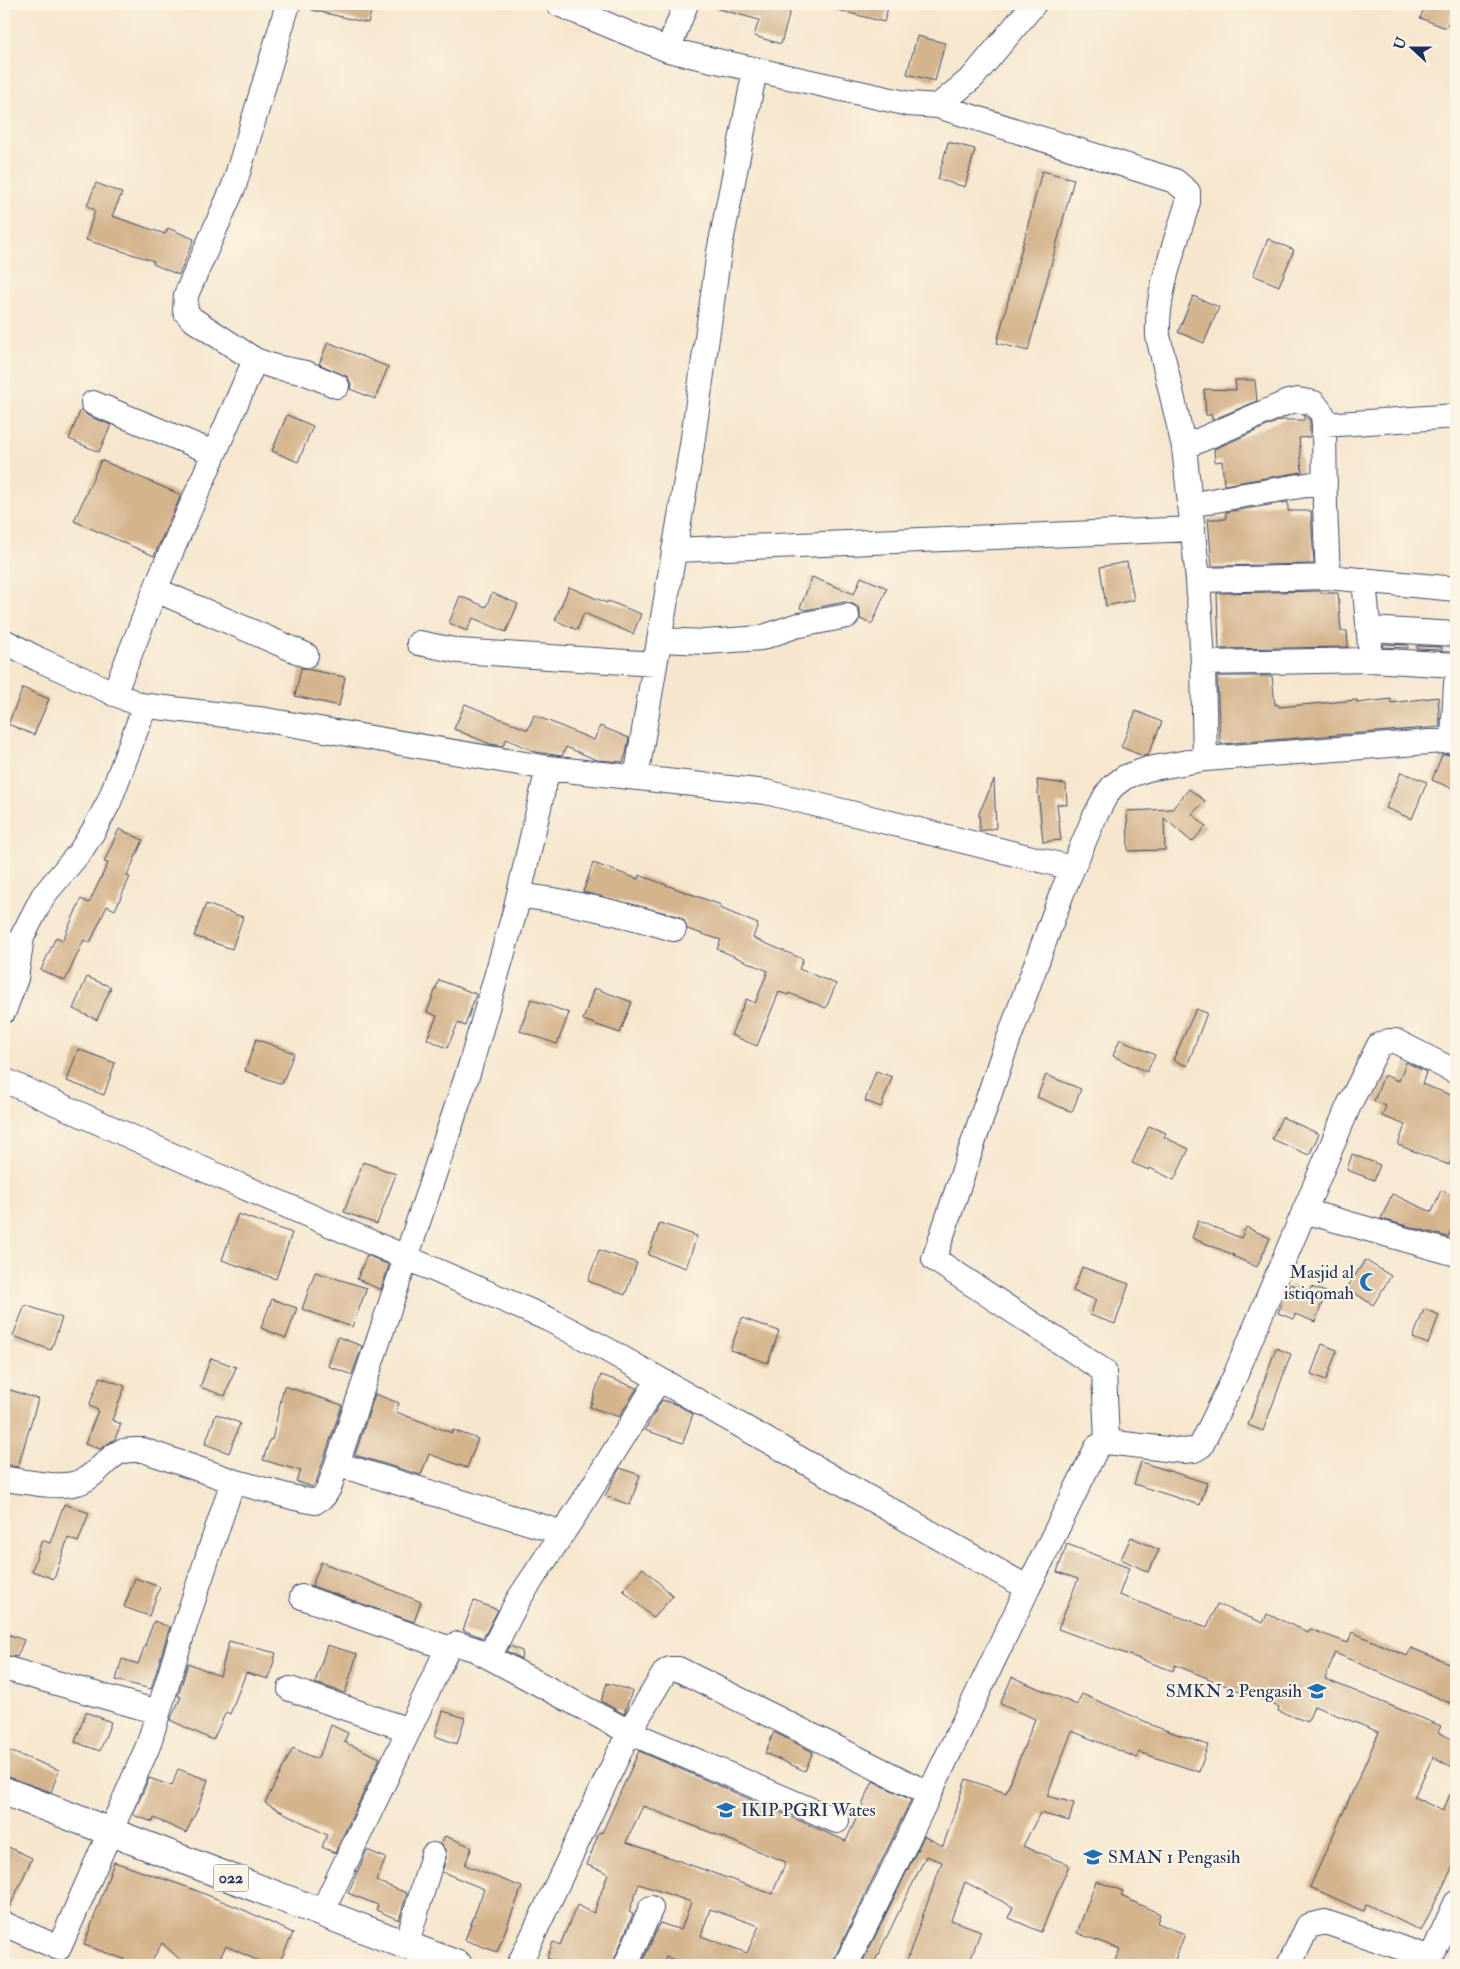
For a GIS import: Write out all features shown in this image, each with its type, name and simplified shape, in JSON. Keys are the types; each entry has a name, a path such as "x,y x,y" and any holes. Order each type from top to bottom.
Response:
{"main road":[{"name":"022","path":"4,1791 458,1965"}],"street":[{"path":"288,4 234,186 186,295 185,311 192,319 254,360 275,367 306,373 337,386"},
{"path":"558,4 668,50 909,104 938,106 1175,181 1188,192 1188,202 1160,301 1158,336 1184,447 1198,580 1203,663 1205,759"},
{"path":"668,50 686,4"},
{"path":"938,106 973,77 1034,4"},
{"path":"636,778 692,445 719,252 755,70"},
{"path":"114,694 254,360"},
{"path":"1184,447 1288,402 1298,400 1314,403 1323,415 1324,425 1328,576"},
{"path":"93,403 214,453"},
{"path":"1324,425 1456,416"},
{"path":"1190,505 1325,482"},
{"path":"674,550 1193,529"},
{"path":"1198,580 1328,576 1456,589"},
{"path":"1364,580 1371,660"},
{"path":"156,590 306,655"},
{"path":"659,640 706,642 761,638 795,626 847,616"},
{"path":"1368,629 1456,634"},
{"path":"4,642 114,694 145,706 266,720 548,768 766,792 1072,868"},
{"path":"419,643 459,650 655,664"},
{"path":"1203,663 1371,660 1456,666"},
{"path":"1107,1442 1104,1370 934,1258 1001,1060 1072,868 1094,818 1113,786 1124,777 1148,769 1205,759 1454,740 1456,682"},
{"path":"4,1011 16,978 22,936 43,896 80,852 109,802 145,706"},
{"path":"4,1479 60,1485 76,1483 92,1476 119,1452 143,1450 233,1481 295,1498 315,1502 324,1496 329,1488 470,1067 519,895 548,768"},
{"path":"519,895 578,903 629,915 674,929"},
{"path":"846,1965 1097,1447 1107,1442 1183,1451 1194,1450 1201,1446 1235,1376 1349,1105 1379,1046 1388,1041 1403,1044 1456,1072"},
{"path":"4,1080 548,1319 659,1379 1028,1588"},
{"path":"1304,1211 1456,1254"},
{"path":"489,1657 522,1594 563,1533 659,1379"},
{"path":"337,1464 563,1533"},
{"path":"4,1924 55,1957 148,1746 186,1622 233,1481"},
{"path":"302,1597 448,1648 458,1644 474,1649 629,1732 837,1821"},
{"path":"321,1914 448,1648"},
{"path":"4,1668 158,1712"},
{"path":"519,1965 629,1732 665,1672 670,1669 678,1669 929,1794"},
{"path":"290,1689 409,1730"},
{"path":"406,1946 433,1855"},
{"path":"1289,1965 1308,1926 1325,1922 1431,1958 1456,1903"},
{"path":"626,1965 651,1908"}],"building":[{"path":"313,4 373,4 368,23 312,10"},
{"path":"716,4 792,4 781,44 754,36 759,20 715,8"},
{"path":"835,4 889,4 884,22 834,9"},
{"path":"1426,4 1456,4 1446,28 1420,18"},
{"path":"917,36 945,43 935,81 907,74"},
{"path":"948,142 975,149 965,187 938,179"},
{"path":"1042,171 1074,179 1028,351 997,343"},
{"path":"96,183 122,193 112,216 165,234 168,228 194,239 179,275 153,264 154,261 86,240 95,210 87,206"},
{"path":"1268,239 1294,250 1279,286 1253,275"},
{"path":"1193,296 1219,307 1204,343 1178,332"},
{"path":"328,342 388,367 375,399 350,389 351,384 348,377 319,364"},
{"path":"1235,380 1255,380 1257,401 1212,420 1212,415 1206,415 1204,389 1236,390"},
{"path":"81,409 88,416 111,425 99,452 69,439"},
{"path":"287,415 313,426 298,462 272,451"},
{"path":"1304,415 1310,420 1310,437 1299,438 1302,472 1224,485 1222,461 1215,462 1214,449 1281,420 1304,420"},
{"path":"101,460 181,495 154,556 74,521"},
{"path":"1288,502 1288,511 1311,511 1314,564 1212,566 1208,519 1226,519 1226,512"},
{"path":"1127,562 1134,600 1106,606 1100,567"},
{"path":"812,577 854,594 861,577 887,588 872,624 860,619 858,607 851,603 844,602 805,610 800,608"},
{"path":"569,587 607,603 608,601 641,614 633,634 584,613 577,630 555,620"},
{"path":"1321,591 1321,593 1338,593 1341,631 1347,631 1348,647 1219,649 1217,593"},
{"path":"492,593 518,604 506,632 473,618 467,631 449,623 460,596 486,607"},
{"path":"1384,644 1408,645 1408,648 1383,647"},
{"path":"1417,646 1442,647 1442,650 1417,649"},
{"path":"301,668 345,677 339,706 295,696"},
{"path":"1217,676 1272,676 1275,705 1278,704 1279,707 1357,700 1357,703 1391,699 1391,703 1438,697 1440,727 1220,744"},
{"path":"23,688 49,699 34,735 8,724"},
{"path":"465,704 528,730 534,715 594,740 600,726 629,738 626,754 623,762 597,760 566,747 562,756 536,752 506,739 503,746 490,744 454,729"},
{"path":"1136,711 1162,722 1148,755 1143,756 1121,747"},
{"path":"1456,754 1456,790 1432,780 1442,755"},
{"path":"1401,772 1427,782 1412,819 1386,808"},
{"path":"994,780 996,828 980,831 979,813"},
{"path":"1037,780 1066,784 1067,805 1057,804 1061,840 1043,842"},
{"path":"1189,789 1205,801 1192,814 1206,826 1192,842 1164,818 1165,850 1128,851 1127,811 1172,809"},
{"path":"119,829 143,840 127,876 130,877 115,910 107,906 90,943 84,940 65,981 41,970 56,937 63,940 81,899 89,903 108,863 104,862"},
{"path":"593,863 638,879 639,875 721,905 720,908 758,924 753,938 803,959 799,969 836,984 826,1008 789,993 788,995 779,992 757,1046 731,1035 746,999 755,1003 768,971 717,949 721,940 687,929 684,920 678,916 583,892"},
{"path":"206,904 243,917 232,949 194,936"},
{"path":"87,977 111,987 97,1020 73,1009"},
{"path":"439,980 476,994 465,1026 458,1023 447,1048 427,1039 437,1016 427,1012"},
{"path":"594,988 632,1002 620,1033 583,1020"},
{"path":"531,999 569,1013 557,1044 520,1031"},
{"path":"1196,1009 1207,1013 1187,1066 1173,1060"},
{"path":"256,1039 294,1053 282,1084 245,1071"},
{"path":"1120,1039 1155,1055 1147,1072 1113,1056"},
{"path":"78,1049 115,1063 104,1095 67,1081"},
{"path":"1406,1062 1426,1072 1422,1084 1456,1097 1456,1147 1449,1165 1398,1145 1405,1125 1382,1116 1386,1106 1374,1101 1384,1075 1399,1081"},
{"path":"876,1071 892,1077 881,1107 865,1101"},
{"path":"1046,1075 1081,1089 1072,1112 1037,1097"},
{"path":"1282,1117 1319,1134 1309,1155 1272,1139"},
{"path":"1149,1126 1166,1133 1164,1137 1189,1149 1174,1180 1150,1168 1149,1170 1132,1163"},
{"path":"1352,1154 1380,1165 1374,1180 1347,1170"},
{"path":"363,1162 396,1174 377,1224 344,1212"},
{"path":"1441,1190 1456,1197 1456,1218 1448,1237 1381,1219 1392,1194 1432,1212"},
{"path":"238,1214 292,1233 276,1279 222,1260"},
{"path":"1198,1221 1241,1238 1246,1227 1270,1238 1257,1267 1234,1255 1192,1238"},
{"path":"660,1223 697,1236 686,1268 648,1255"},
{"path":"599,1250 637,1263 625,1295 588,1281"},
{"path":"367,1255 389,1265 381,1290 357,1279"},
{"name":"Masjid al istiqomah","path":"1365,1260 1391,1276 1373,1305 1347,1288"},
{"path":"1082,1267 1129,1284 1115,1324 1090,1315 1096,1300 1073,1291"},
{"path":"315,1272 367,1288 352,1327 302,1309"},
{"path":"1290,1284 1309,1291 1311,1287 1326,1292 1315,1322 1295,1314 1294,1319 1278,1313"},
{"path":"272,1299 297,1308 286,1338 261,1328"},
{"path":"25,1305 62,1318 51,1350 13,1336"},
{"path":"1424,1309 1439,1315 1428,1344 1413,1338"},
{"path":"742,1318 779,1331 768,1363 730,1350"},
{"path":"338,1337 362,1346 352,1375 328,1366"},
{"path":"1322,1344 1337,1350 1326,1380 1311,1374"},
{"path":"1276,1348 1291,1354 1263,1431 1248,1425"},
{"path":"211,1358 236,1367 225,1396 200,1387"},
{"path":"601,1375 637,1388 619,1417 590,1407"},
{"path":"100,1377 125,1386 112,1420 121,1424 115,1439 100,1449 85,1444 98,1410 89,1406"},
{"path":"284,1386 342,1405 316,1482 312,1487 296,1481 301,1471 263,1460 270,1439 272,1440"},
{"path":"4,1388 38,1399 18,1467 4,1464"},
{"path":"375,1394 399,1403 396,1412 452,1433 453,1430 478,1439 467,1468 429,1454 421,1475 355,1455"},
{"path":"662,1400 678,1405 693,1414 683,1443 645,1430"},
{"path":"216,1414 240,1423 229,1453 205,1444"},
{"path":"1141,1462 1207,1483 1200,1505 1134,1484"},
{"path":"620,1468 640,1475 630,1505 605,1496"},
{"path":"64,1504 89,1513 78,1542 68,1538 54,1579 32,1571 42,1540 50,1543"},
{"path":"1131,1537 1159,1550 1148,1572 1121,1559"},
{"path":"1067,1544 1129,1568 1119,1595 1207,1627 1217,1604 1263,1623 1267,1614 1308,1632 1310,1629 1348,1643 1352,1632 1407,1656 1411,1648 1456,1666 1456,1689 1450,1703 1335,1653 1325,1679 1441,1726 1438,1732 1456,1741 1456,1769 1433,1757 1414,1797 1443,1811 1456,1780 1456,1860 1421,1931 1366,1904 1363,1911 1310,1887 1379,1732 1314,1706 1308,1722 1278,1711 1279,1707 1175,1665 1173,1671 1058,1629 1078,1579 1057,1572"},
{"path":"321,1562 421,1602 414,1622 312,1586"},
{"path":"643,1568 673,1596 653,1618 623,1590"},
{"path":"135,1578 160,1587 149,1616 124,1607"},
{"path":"474,1601 498,1610 483,1638 463,1630"},
{"path":"154,1621 170,1627 151,1689 116,1680 122,1659 138,1664"},
{"path":"4,1633 24,1640 17,1657 4,1655"},
{"path":"229,1641 276,1653 269,1679 246,1673 230,1714 226,1712 213,1740 170,1720 181,1697 178,1696 188,1663 220,1676"},
{"path":"327,1645 357,1654 345,1693 315,1683"},
{"path":"510,1646 522,1651 521,1659 507,1651"},
{"path":"1012,1677 1077,1705 1082,1694 1151,1725 1208,1745 1199,1772 1139,1752 1137,1758 1072,1731 1047,1796 1074,1803 1069,1821 1040,1813 1023,1846 1069,1865 1041,1932 1009,1918 1013,1907 965,1882 951,1920 981,1931 968,1965 922,1965 907,1960 942,1862 926,1856 873,1965 861,1965 924,1836 943,1846 966,1779 1006,1793 1035,1719 1000,1704"},
{"path":"607,1683 632,1691 624,1714 601,1701"},
{"path":"443,1711 465,1718 457,1744 435,1736"},
{"path":"86,1712 111,1722 100,1751 75,1742"},
{"path":"331,1725 348,1733 344,1742 380,1758 335,1853 322,1847 327,1835 265,1803 293,1748 317,1759 324,1746"},
{"path":"774,1732 813,1752 805,1771 765,1753"},
{"path":"4,1749 59,1770 51,1792 4,1776"},
{"path":"639,1751 846,1841 873,1781 911,1800 832,1965 690,1965 666,1957 663,1965 641,1965 660,1923 681,1930 691,1902 639,1884 629,1912 633,1914 612,1965 568,1965 547,1958 553,1942 560,1945 577,1905 594,1913 608,1873 587,1865 599,1832 602,1833","holes":["643,1806 786,1862 772,1894 626,1842","710,1909 759,1926 747,1953 701,1936"]},
{"path":"178,1769 208,1780 186,1833 154,1818 153,1822 133,1815 149,1778 172,1786"},
{"path":"445,1836 472,1847 465,1865 522,1887 497,1952 465,1940 484,1889 442,1872 446,1851 441,1844"},
{"path":"4,1845 32,1858 8,1911 4,1910"},
{"path":"367,1850 386,1858 376,1881 407,1893 399,1920 376,1910 378,1905 348,1893"},
{"path":"114,1862 190,1888 293,1933 278,1965 267,1965 226,1946 216,1965 186,1965 162,1943 150,1965 122,1965 124,1959 84,1945"},
{"path":"1096,1881 1123,1891 1121,1896 1160,1914 1157,1923 1185,1934 1173,1965 1113,1965 1120,1949 1077,1933"}],"place":[{"name":"Masjid al istiqomah","path":"1369,1282"},
{"name":"SMKN 2 Pengasih","path":"1317,1691"},
{"name":"IKIP PGRI Wates","path":"726,1810"},
{"name":"SMAN 1 Pengasih","path":"1093,1857"}]}
